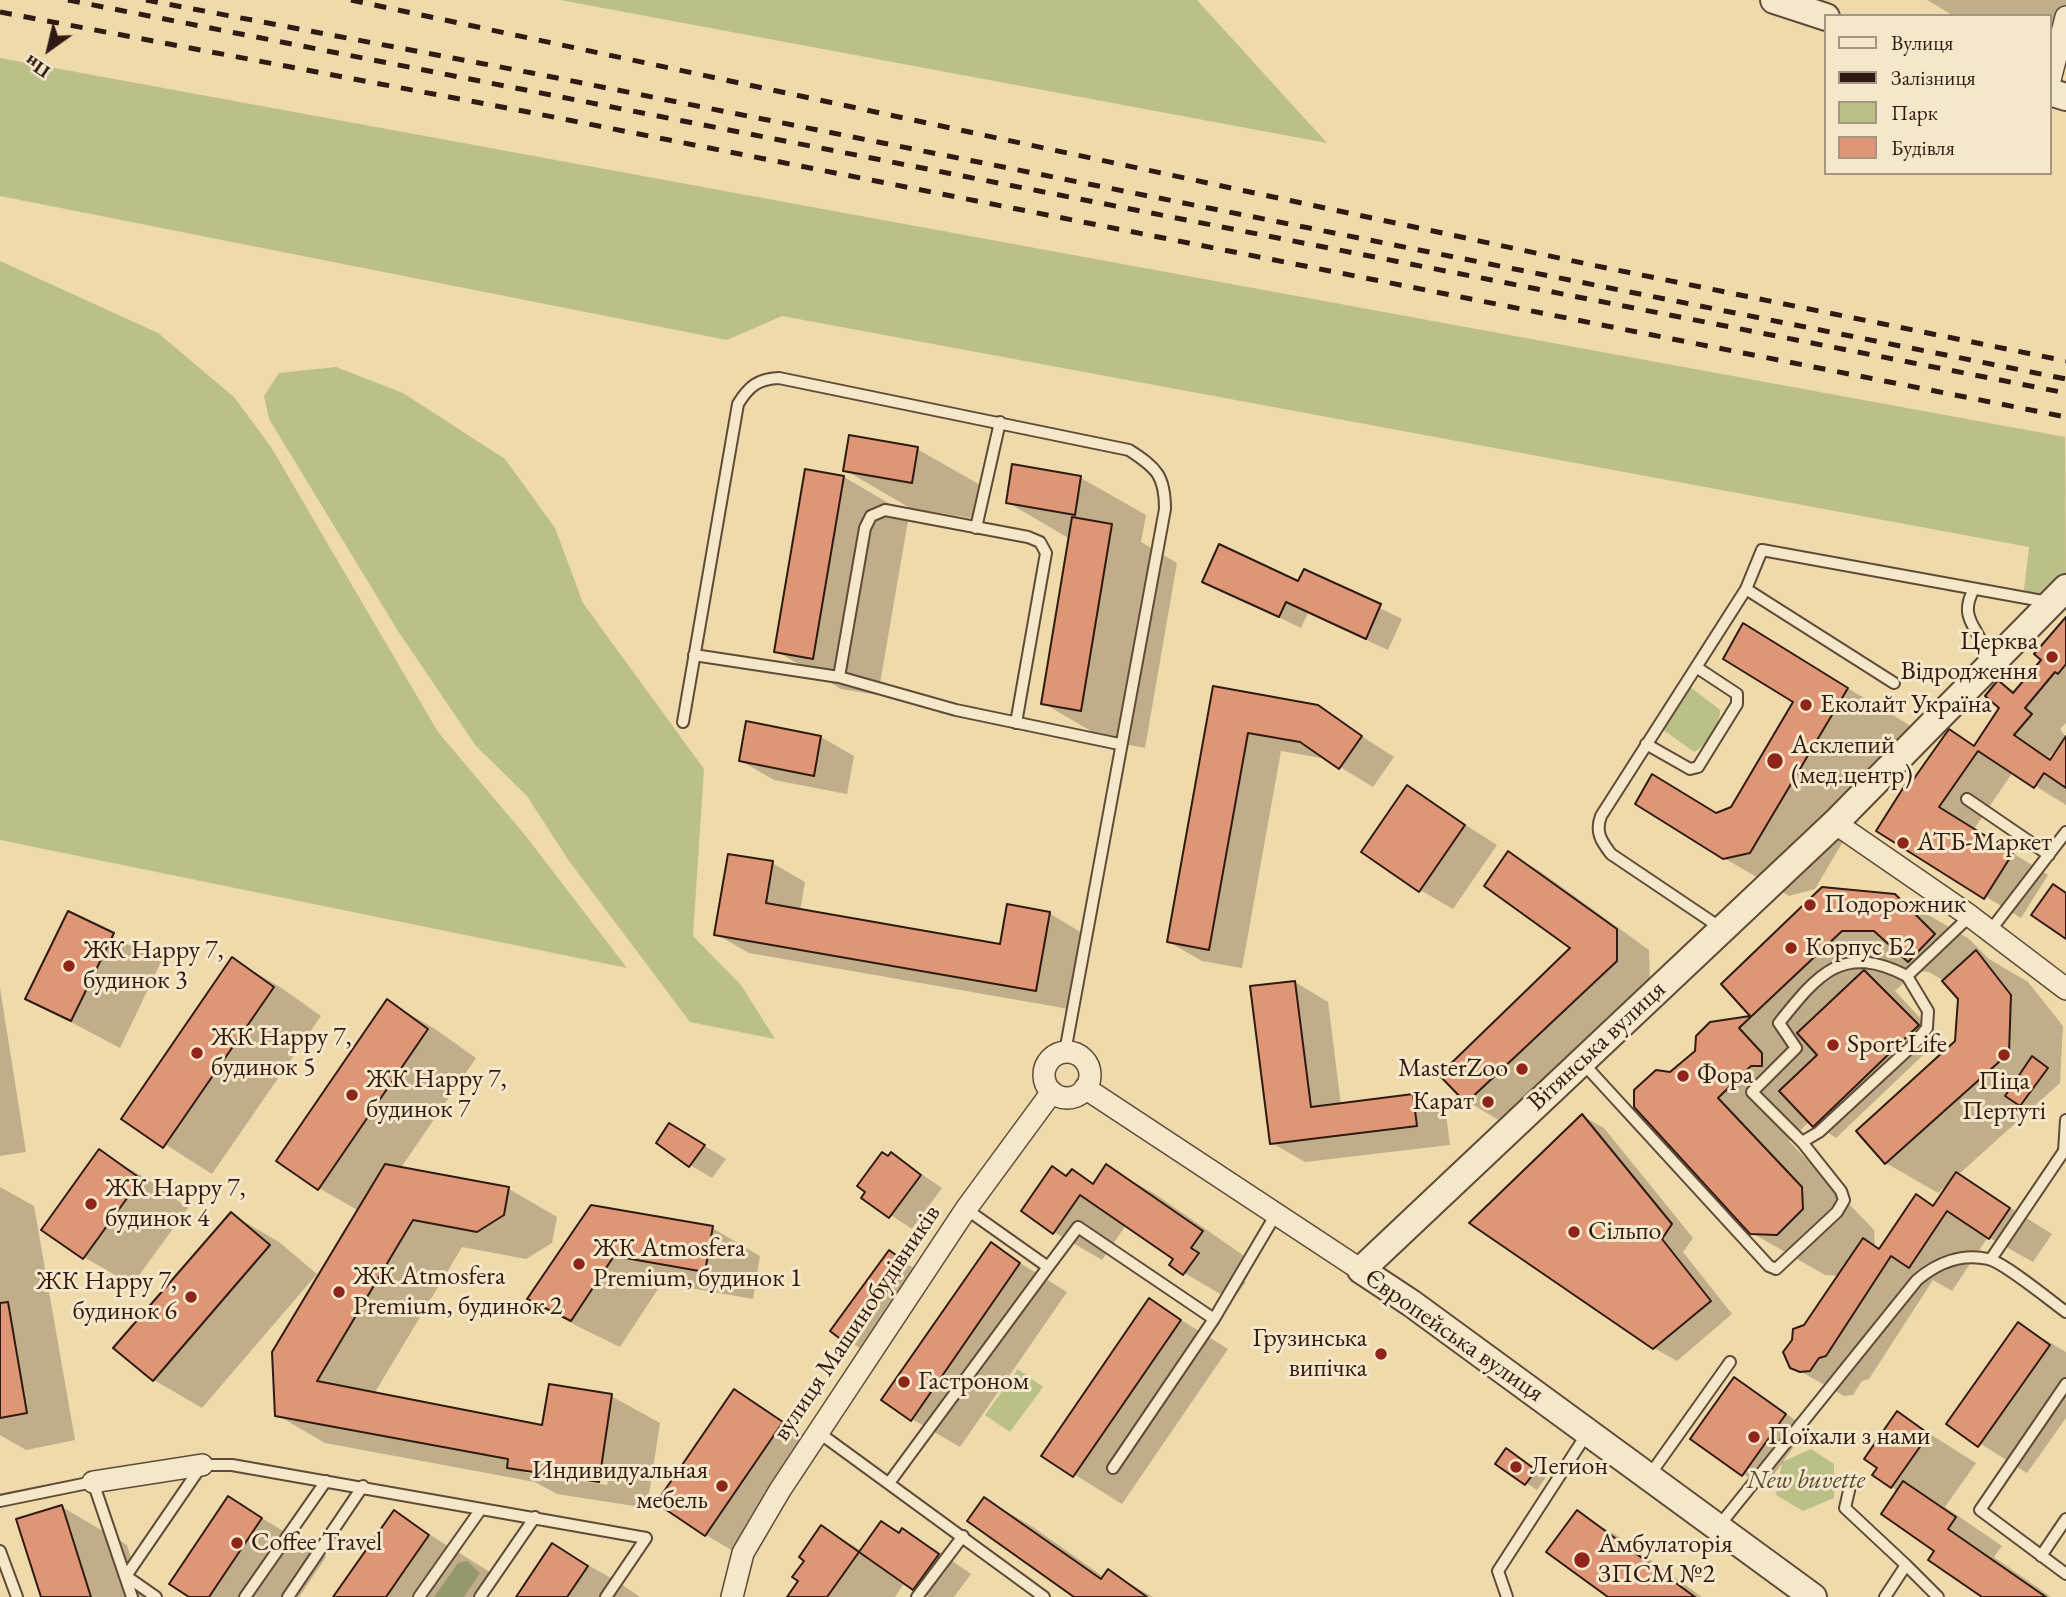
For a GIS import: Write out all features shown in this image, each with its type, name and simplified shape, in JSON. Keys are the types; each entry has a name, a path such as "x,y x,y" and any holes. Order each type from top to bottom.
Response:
{"street":[{"path":"1774,0 1825,17"},
{"path":"2052,72 2066,17"},
{"name":"Вітянська вулиця","path":"1361,1270 1835,823 2058,595"},
{"path":"1835,823 1970,916 2066,989"},
{"path":"1065,1052 1084,1060 1090,1074 1085,1088 1073,1097 1058,1096 1044,1079 1046,1064 1065,1052"},
{"name":"Європейська вулиця","path":"1085,1088 1411,1303 1813,1597"},
{"name":"вулиця Машинобудівників","path":"732,1597 743,1553 780,1490 966,1209 1052,1092"},
{"path":"93,1482 202,1465"}],"lane":[{"path":"684,723 738,404 747,388 763,379 779,378 1129,450 1150,464 1165,484 1165,509 1119,744 1065,1052"},
{"path":"976,528 1000,422"},
{"path":"839,677 865,528 871,516 885,510 1028,537 1040,542 1046,553 1016,723"},
{"path":"1721,928 1611,854 1601,841 1597,828 1601,816 1746,589 1762,550 1973,591 2058,595"},
{"path":"1746,589 1894,683"},
{"path":"1973,591 1967,604 1968,622 1981,637 1984,658 1980,675"},
{"path":"694,655 839,677 956,710 1119,744"},
{"path":"1646,744 1690,769 1698,767 1737,704 1737,694 1696,667"},
{"path":"1967,799 2049,855"},
{"path":"1990,931 2066,832"},
{"path":"1907,976 1970,916"},
{"path":"1581,1061 1769,1266 1776,1269 1837,1212 1844,1200 1841,1191 1802,1142 1752,1092 1796,1048 1779,1023 1838,964 1857,960 1880,962 1907,976 1928,1011 1927,1028 1913,1045 1819,1132 1802,1142"},
{"path":"1990,1259 2065,1151 2063,1124 2066,1120"},
{"path":"966,1209 1048,1267"},
{"path":"1113,1468 1214,1319 1276,1214"},
{"path":"889,1483 1077,1227 1214,1319"},
{"path":"1718,1527 1917,1280 1933,1266 1956,1259 1990,1259 2066,1312"},
{"path":"1648,1476 1730,1362"},
{"path":"2066,1384 1980,1510 2066,1574"},
{"path":"818,1432 963,1536 1028,1592 1044,1597"},
{"path":"1507,1597 1498,1571 1588,1432"},
{"path":"126,1576 202,1465 232,1465 646,1538 606,1597"},
{"path":"245,1597 326,1481"},
{"path":"0,1502 93,1482 132,1597"},
{"path":"1851,1482 1845,1508 1938,1597"},
{"path":"288,1597 363,1486"},
{"path":"419,1597 481,1509"},
{"path":"480,1597 535,1517"},
{"path":"2041,1556 2066,1519"},
{"path":"917,1597 963,1536"},
{"path":"0,1551 17,1597"},
{"path":"1885,1597 1906,1565"},
{"path":"126,1576 156,1597"}],"green space":[{"path":"560,0 1197,0 1327,143"},
{"path":"0,58 2065,437 2066,582 2047,598 2024,590 2029,547 782,316 727,340 0,196"},
{"path":"0,261 158,333 234,397 271,447 438,732 525,835 627,968 0,840"},
{"path":"336,367 403,393 505,459 555,528 583,603 704,769 693,936 741,985 775,1039 690,1022 569,861 527,796 476,746 398,631 269,419 264,396 279,373"},
{"path":"1689,686 1720,710 1712,734 1704,745 1694,752 1662,729"},
{"path":"1018,1369 1043,1387 1010,1432 985,1415"},
{"name":"New buvette","path":"1811,1449 1834,1464 1834,1498 1803,1511 1776,1495 1782,1462"},
{"path":"467,1561 480,1573 464,1597 434,1597 458,1563"}],"building":[{"path":"849,435 918,447 912,483 843,471"},
{"path":"1012,464 1081,476 1075,515 1006,503"},
{"path":"805,469 844,476 813,659 774,652"},
{"path":"1072,517 1112,524 1081,711 1041,704"},
{"path":"1219,544 1298,581 1304,569 1381,604 1366,639 1286,602 1279,617 1202,582"},
{"path":"2066,617 2066,664 2058,674 2055,672 2025,708 2032,714 2014,735 2050,760 2066,736 2066,788 2044,773 2034,788 1978,751 1939,807 2013,853 1984,899 1876,831 1905,785 1908,787 1949,729 1974,746 1999,708 1985,696 1998,680 2013,693 2041,660 2034,654"},
{"path":"1743,623 1848,688 1750,853 1723,859 1635,804 1652,774 1716,813 1731,807 1793,702 1723,659"},
{"path":"1213,686 1318,705 1362,736 1339,769 1300,742 1248,733 1209,950 1167,942"},
{"path":"746,721 821,736 814,776 739,761"},
{"path":"1407,785 1465,825 1419,892 1361,852"},
{"path":"1508,851 1617,929 1617,961 1466,1103 1439,1075 1570,948 1484,886"},
{"path":"728,854 773,861 766,903 1000,944 1007,904 1050,912 1036,991 714,935"},
{"path":"2053,884 2066,893 2066,939 2031,915"},
{"path":"1822,887 1895,894 1935,934 1908,962 1874,931 1842,931 1739,1028 1762,1053 1762,1066 1751,1066 1718,1098 1802,1187 1803,1209 1777,1235 1750,1234 1634,1107 1634,1090 1656,1070 1670,1072 1695,1051 1696,1036 1710,1022 1750,1016 1721,984"},
{"name":"ЖК Happy 7, будинок 3","path":"68,911 114,933 71,1021 25,999"},
{"path":"1976,950 2011,995 2009,1053 1885,1164 1856,1131 1955,1041 1958,999 1942,981"},
{"name":"ЖК Happy 7, будинок 5","path":"232,957 274,987 163,1148 121,1119"},
{"path":"1864,970 1919,1025 1813,1127 1779,1091 1817,1055 1797,1033"},
{"path":"1295,981 1311,1107 1413,1094 1417,1126 1270,1144 1250,986"},
{"name":"ЖК Happy 7, будинок 7","path":"387,999 428,1029 318,1190 276,1161"},
{"path":"2032,1056 2048,1068 2020,1106 2005,1096"},
{"name":"Сільпо","path":"1582,1114 1672,1224 1662,1239 1711,1301 1653,1349 1469,1223"},
{"path":"669,1123 705,1145 689,1167 656,1143"},
{"name":"ЖК Happy 7, будинок 4","path":"99,1149 141,1179 83,1259 41,1230"},
{"path":"882,1152 888,1156 891,1152 921,1175 889,1218 861,1198 865,1192 857,1186"},
{"name":"ЖК Atmosfera Premium, будинок 2","path":"385,1164 509,1187 504,1215 477,1232 413,1220 317,1381 542,1425 549,1384 612,1394 599,1482 507,1468 508,1459 275,1416 272,1352"},
{"path":"1106,1164 1203,1231 1191,1248 1199,1253 1183,1275 1169,1265 1173,1259 1080,1195 1053,1234 1021,1211 1052,1166 1066,1176 1072,1169 1093,1184"},
{"path":"1956,1172 2010,1208 1989,1239 1947,1211 1909,1268 1891,1256 1826,1356 1819,1358 1810,1371 1800,1372 1790,1368 1783,1352 1792,1340 1793,1329 1804,1325 1863,1238 1879,1249 1916,1194 1933,1206"},
{"name":"ЖК Atmosfera Premium, будинок 1","path":"591,1205 713,1226 705,1272 614,1256 571,1321 527,1299"},
{"name":"ЖК Happy 7, будинок 6","path":"231,1212 270,1245 153,1381 113,1348"},
{"path":"991,1242 1020,1263 911,1421 881,1400"},
{"path":"889,1250 907,1263 848,1345 830,1331"},
{"path":"1149,1298 1181,1320 1073,1477 1041,1456"},
{"path":"8,1302 27,1413 0,1418 0,1303"},
{"path":"2018,1322 2050,1345 1978,1447 1946,1424"},
{"path":"1734,1377 1786,1414 1742,1476 1690,1439"},
{"path":"734,1389 783,1422 705,1536 656,1503"},
{"path":"1897,1411 1929,1434 1891,1488 1872,1475 1877,1468 1864,1459"},
{"name":"Легион","path":"1506,1448 1536,1470 1525,1485 1495,1464"},
{"path":"1903,1481 1956,1517 1948,1529 2046,1597 1982,1597 1928,1560 1934,1551 1881,1514"},
{"path":"228,1496 262,1518 209,1597 189,1597 169,1584"},
{"path":"984,1497 1101,1579 1108,1569 1147,1597 1074,1597 967,1521"},
{"path":"62,1505 91,1597 41,1597 16,1519"},
{"path":"394,1510 429,1535 386,1597 333,1597"},
{"path":"1577,1510 1695,1597 1608,1597 1546,1552"},
{"path":"881,1521 899,1533 902,1528 939,1554 913,1590 859,1552"},
{"path":"821,1525 859,1552 827,1597 787,1597 798,1581 792,1577 804,1561 799,1557"},
{"path":"552,1543 588,1566 567,1597 516,1597"}],"railway":[{"path":"68,0 2066,393"},
{"path":"146,0 532,73 2066,379"},
{"path":"351,0 1592,265 2066,361"},
{"path":"0,12 523,111 2066,417"}],"place":[{"name":"Церква Відродження","path":"2052,657"},
{"name":"Еколайт Україна","path":"1806,705"},
{"name":"Асклепий (мед.центр)","path":"1775,761"},
{"name":"АТБ-Маркет","path":"1903,843"},
{"name":"Подорожник","path":"1810,905"},
{"name":"Корпус Б2","path":"1791,948"},
{"name":"ЖК Happy 7, будинок 3","path":"69,966"},
{"name":"Sport Life","path":"1833,1045"},
{"name":"ЖК Happy 7, будинок 5","path":"197,1053"},
{"name":"Піца Пертуті","path":"2004,1055"},
{"name":"MasterZoo","path":"1522,1069"},
{"name":"Фора","path":"1683,1076"},
{"name":"ЖК Happy 7, будинок 7","path":"352,1095"},
{"name":"Карат","path":"1488,1102"},
{"name":"ЖК Happy 7, будинок 4","path":"91,1204"},
{"name":"Сільпо","path":"1574,1232"},
{"name":"ЖК Atmosfera Premium, будинок 1","path":"579,1264"},
{"name":"ЖК Atmosfera Premium, будинок 2","path":"339,1292"},
{"name":"ЖК Happy 7, будинок 6","path":"191,1297"},
{"name":"Грузинська випічка","path":"1381,1354"},
{"name":"Гастроном","path":"904,1382"},
{"name":"Поїхали з нами","path":"1754,1437"},
{"name":"Легион","path":"1516,1467"},
{"name":"Индивидуальная мебель","path":"722,1486"},
{"name":"Coffee Travel","path":"237,1543"},
{"name":"Амбулаторія ЗПСМ №2","path":"1582,1560"}]}
